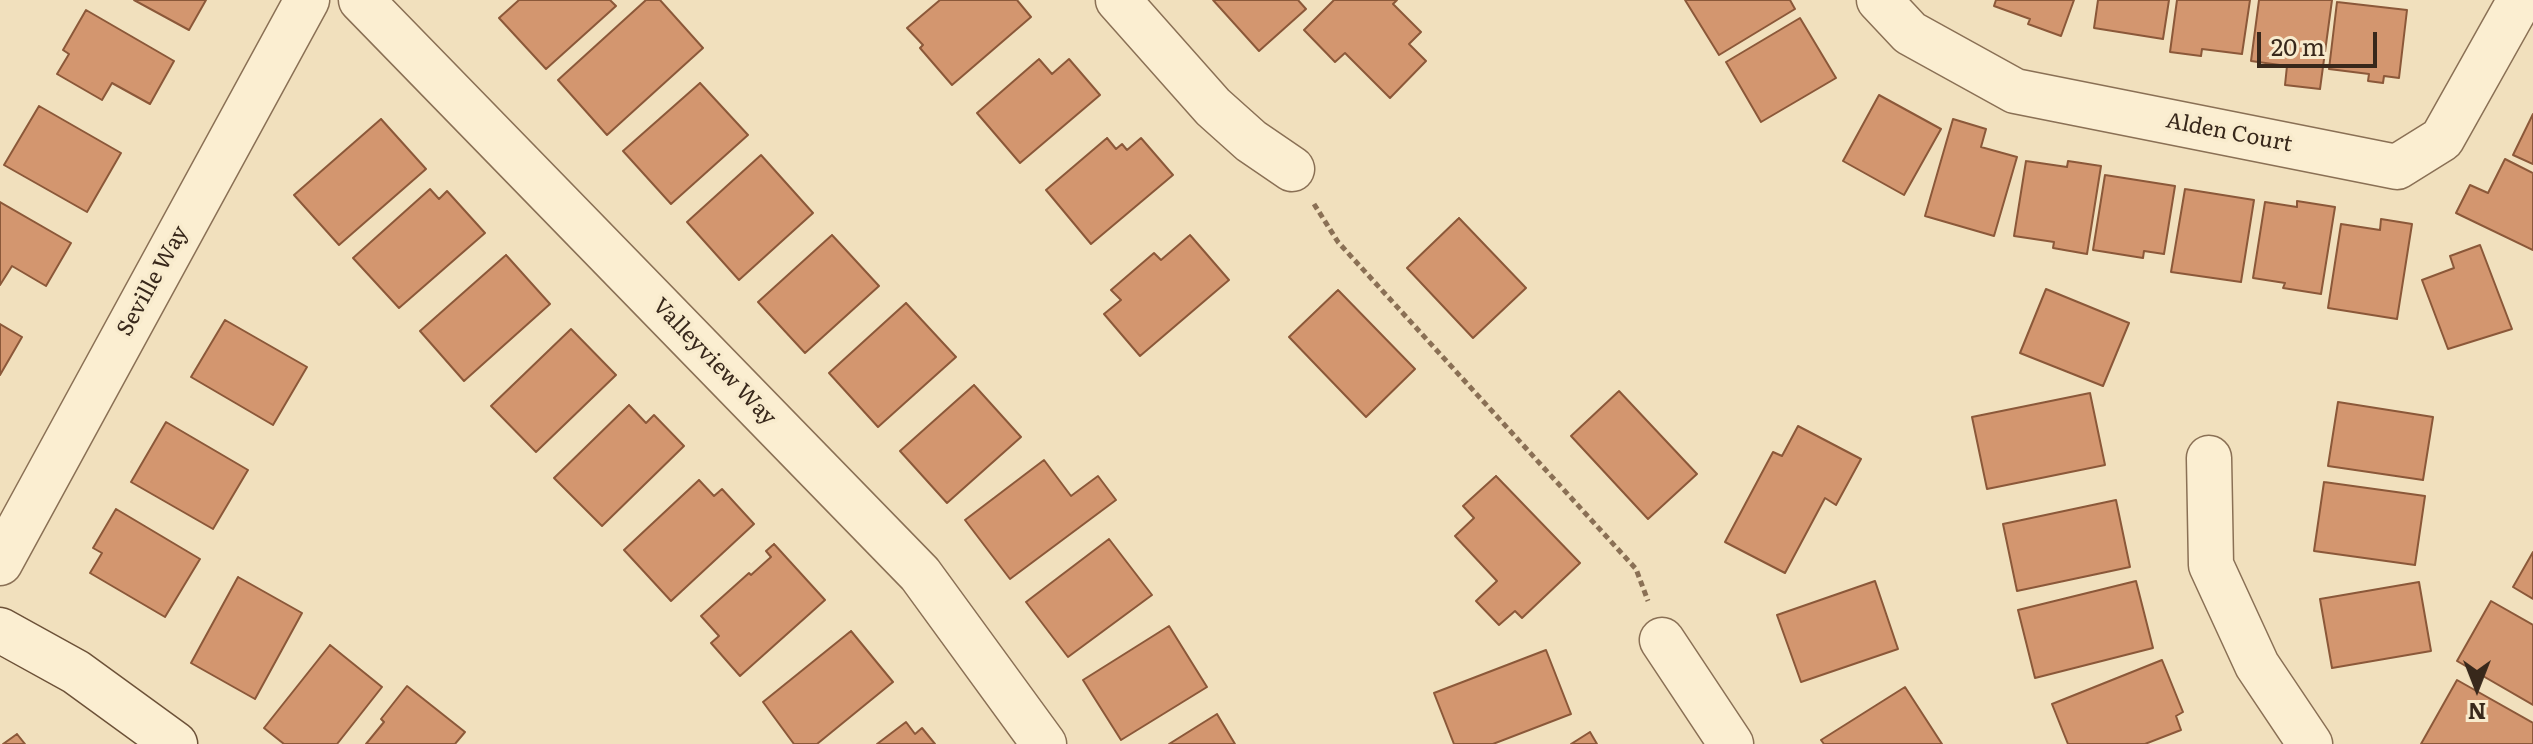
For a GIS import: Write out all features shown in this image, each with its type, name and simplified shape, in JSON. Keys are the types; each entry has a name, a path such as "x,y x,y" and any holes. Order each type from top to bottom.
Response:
{"street":[{"name":"Seville Way","path":"0,563 307,0"},
{"name":"Valleyview Way","path":"361,0 920,574 1044,744"},
{"path":"1118,0 1213,107 1251,141 1292,169"},
{"name":"Alden Court","path":"1879,0 1910,33 2015,91 2397,167 2442,139 2520,0"},
{"path":"2209,458 2211,565 2257,665 2310,744"},
{"path":"0,630 76,672 175,744"},
{"path":"1662,640 1731,744"}],"path":[{"path":"1292,169 1338,242 1636,569 1662,640"}],"building":[{"path":"134,0 206,0 189,30"},
{"path":"519,0 610,0 616,6 546,69 499,18"},
{"path":"646,0 660,0 703,48 607,135 558,80"},
{"path":"940,0 1017,0 1031,17 952,85 907,28"},
{"path":"1213,0 1298,0 1306,9 1259,51"},
{"path":"1334,0 1397,0 1393,4 1421,32 1409,44 1426,61 1390,98 1345,53 1335,62 1304,30"},
{"path":"1685,0 1790,0 1795,9 1719,55"},
{"path":"1996,0 2074,0 2061,36 2028,24 2030,19 1994,6"},
{"path":"2098,0 2169,0 2163,39 2094,28"},
{"path":"2177,0 2250,0 2242,54 2202,49 2201,56 2170,52"},
{"path":"2259,0 2332,0 2320,89 2285,85 2287,66 2251,61"},
{"path":"2337,2 2407,10 2399,78 2384,76 2383,83 2368,81 2369,74 2329,69"},
{"path":"86,10 174,61 150,104 112,83 102,100 57,74 69,54 63,50"},
{"path":"1800,18 1836,78 1761,122 1726,62"},
{"path":"1039,59 1052,74 1069,59 1100,95 1020,163 977,113"},
{"path":"700,83 748,135 671,204 623,151"},
{"path":"1879,95 1941,129 1904,195 1843,161"},
{"path":"39,106 121,153 87,212 4,165"},
{"path":"2533,114 2533,164 2513,155"},
{"path":"381,119 426,169 339,245 294,195"},
{"path":"1953,119 1986,129 1981,147 2017,157 1994,236 1925,216"},
{"path":"1107,138 1116,149 1122,144 1127,150 1141,138 1173,175 1091,244 1046,190"},
{"path":"761,155 813,213 739,280 687,222"},
{"path":"2505,159 2533,173 2533,250 2456,213 2470,185 2488,193"},
{"path":"2026,161 2067,167 2068,161 2101,166 2087,254 2053,248 2054,242 2014,236"},
{"path":"2105,175 2175,186 2164,254 2144,251 2143,258 2093,250"},
{"path":"430,189 439,199 447,191 485,233 399,308 353,258"},
{"path":"2185,189 2254,200 2241,282 2171,272"},
{"path":"2297,201 2335,207 2321,294 2283,288 2285,283 2253,278 2265,202 2297,207"},
{"path":"0,202 71,243 46,286 12,266 0,285"},
{"path":"1459,218 1526,288 1473,338 1407,268"},
{"path":"2381,219 2412,224 2397,319 2328,308 2341,224 2380,230"},
{"path":"832,235 879,286 805,353 758,302"},
{"path":"1190,235 1229,280 1140,356 1104,314 1121,300 1111,290 1154,253 1161,260"},
{"path":"2480,245 2512,329 2448,349 2422,280 2454,268 2450,256"},
{"path":"506,255 550,304 464,381 420,331"},
{"path":"2046,289 2129,323 2103,386 2020,353"},
{"path":"1338,290 1415,369 1366,417 1289,337"},
{"path":"906,303 956,357 878,427 829,373"},
{"path":"225,320 307,367 273,425 191,377"},
{"path":"0,324 22,337 0,375"},
{"path":"571,329 616,375 536,452 491,406"},
{"path":"974,385 1021,437 947,503 900,451"},
{"path":"1619,391 1697,474 1648,519 1571,436"},
{"path":"2090,393 2105,465 1987,489 1972,417"},
{"path":"2338,402 2433,417 2423,480 2328,466"},
{"path":"629,405 646,423 654,415 684,446 602,526 554,478"},
{"path":"166,422 248,470 213,529 131,482"},
{"path":"1798,426 1861,459 1836,505 1825,498 1785,573 1725,542 1773,452 1782,456"},
{"path":"1044,460 1071,496 1098,476 1116,500 1010,579 965,520"},
{"path":"1496,476 1580,563 1522,618 1515,611 1499,625 1476,601 1497,581 1455,536 1474,518 1463,506"},
{"path":"699,480 714,496 722,489 754,524 671,601 624,550"},
{"path":"2324,482 2425,496 2415,565 2314,551"},
{"path":"2116,500 2130,567 2017,591 2003,524"},
{"path":"116,509 200,559 165,617 90,573 102,553 93,548"},
{"path":"1109,539 1152,595 1068,657 1026,602"},
{"path":"774,544 825,600 740,676 711,643 719,636 701,616 771,557 766,551"},
{"path":"2533,552 2533,599 2513,587"},
{"path":"238,577 302,613 255,699 191,663"},
{"path":"1875,581 1898,649 1801,682 1777,615"},
{"path":"2136,581 2153,648 2035,678 2018,610"},
{"path":"2419,582 2431,651 2332,668 2320,599"},
{"path":"2491,601 2533,625 2533,705 2457,661"},
{"path":"1169,626 1207,687 1121,740 1083,680"},
{"path":"851,631 893,682 817,744 794,744 763,702"},
{"path":"330,645 382,687 337,744 284,744 264,728"},
{"path":"1546,650 1571,714 1493,744 1454,744 1434,693"},
{"path":"2162,660 2183,712 2176,716 2181,730 2145,744 2068,744 2052,704"},
{"path":"2457,680 2533,723 2533,744 2421,744"},
{"path":"407,686 465,732 455,744 366,744"},
{"path":"1905,687 1942,744 1824,744 1821,740"},
{"path":"1217,714 1235,744 1169,744"},
{"path":"906,722 915,734 922,728 935,744 877,744"},
{"path":"1590,732 1597,744 1571,744"},
{"path":"17,734 25,744 3,744"}]}
